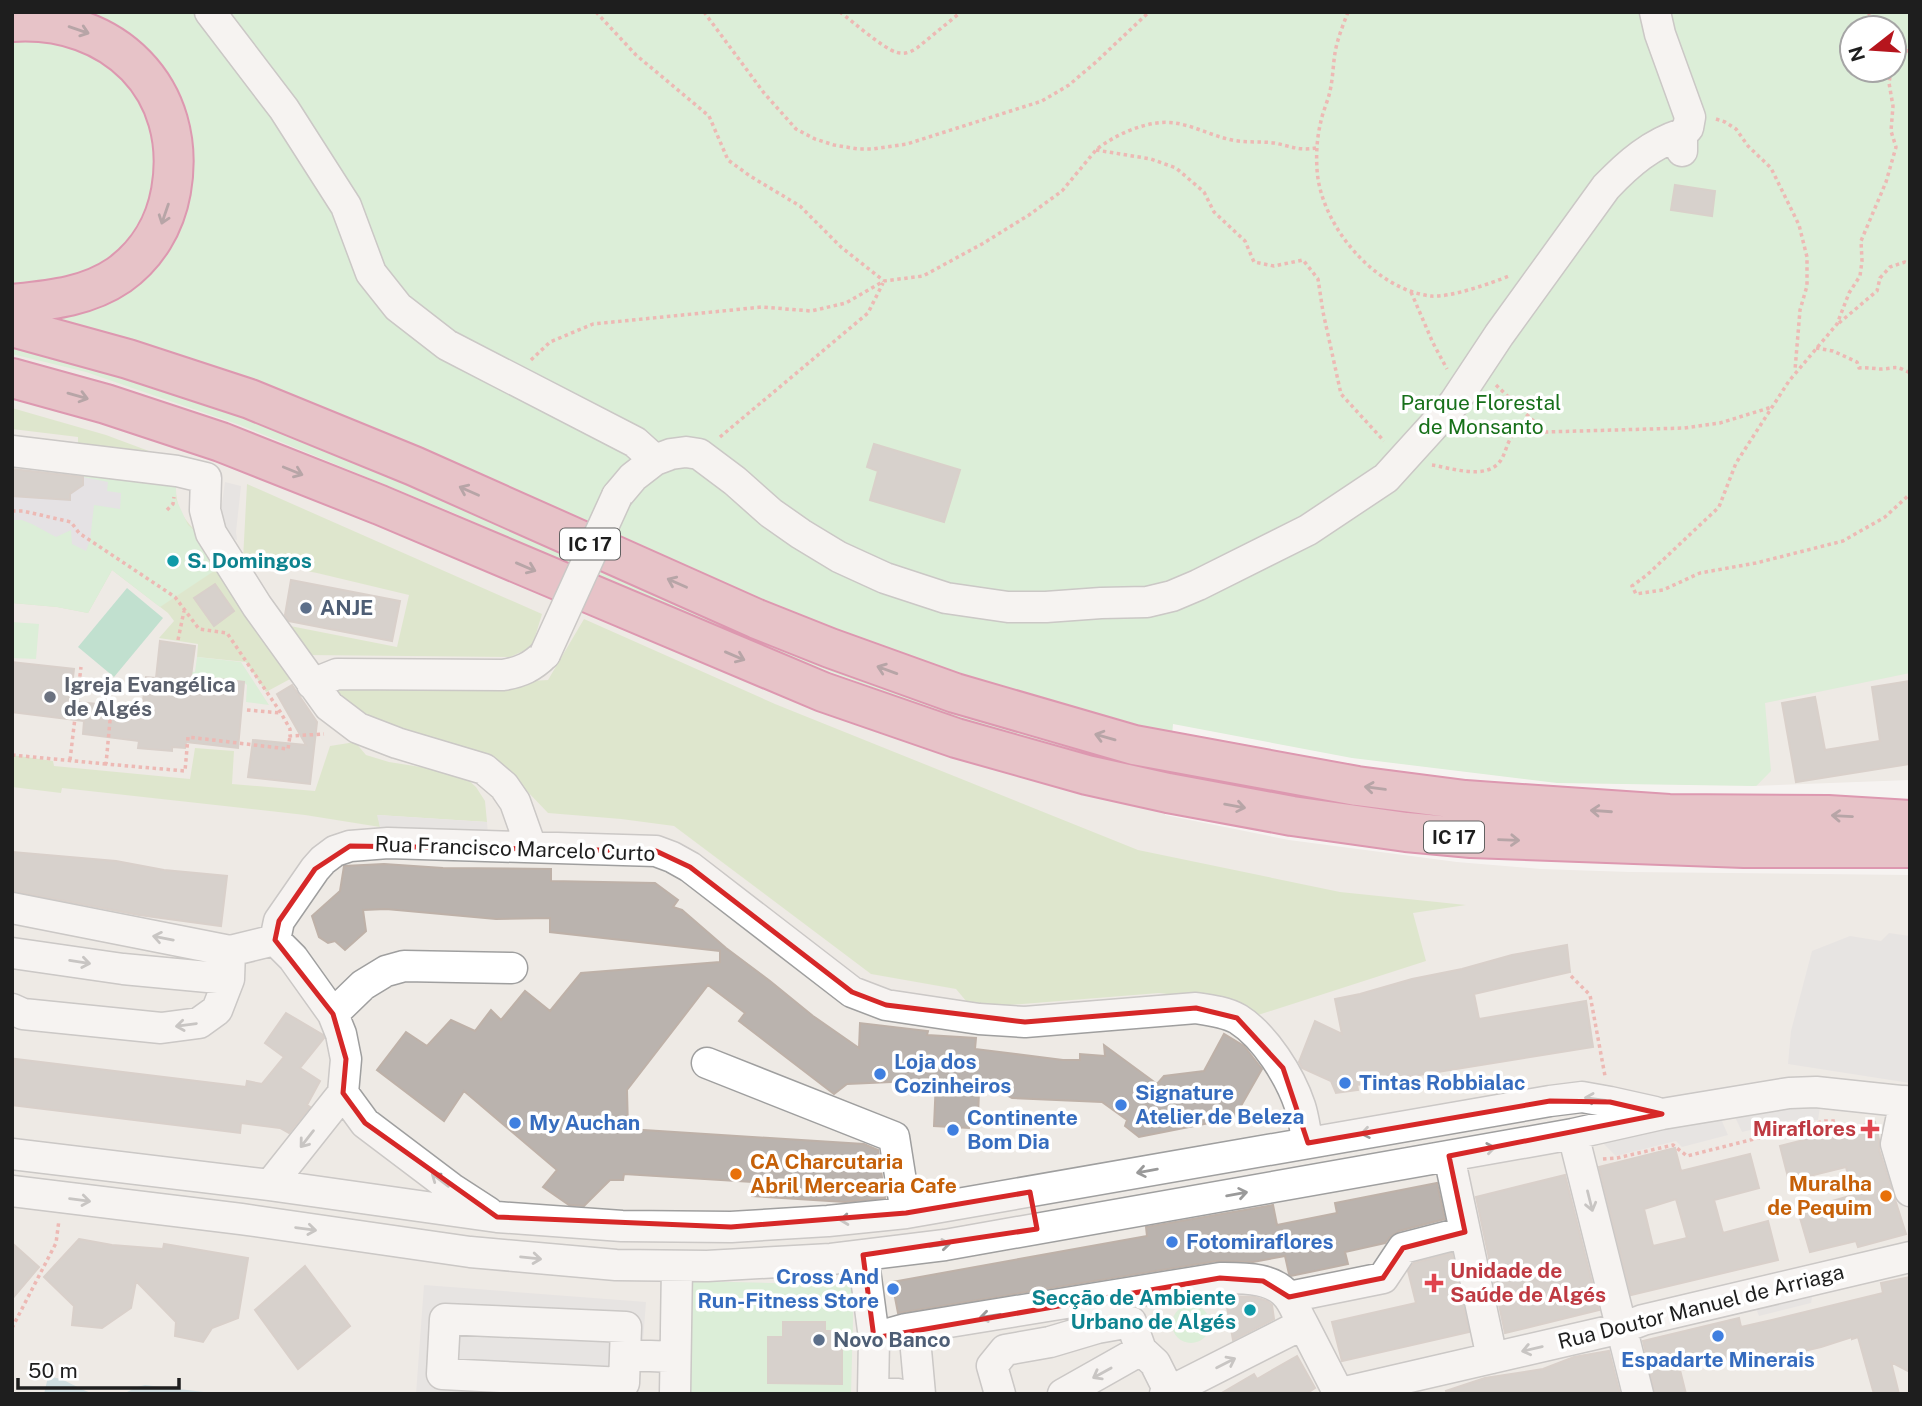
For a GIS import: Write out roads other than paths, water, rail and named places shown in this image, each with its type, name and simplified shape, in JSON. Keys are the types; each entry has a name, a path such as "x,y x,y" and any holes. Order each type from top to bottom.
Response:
{"highway":[{"path":"12,22 48,22 71,27 111,45 142,72 154,88 165,107 174,151 174,175 163,222 137,260 119,275 81,294 12,304"},
{"name":"IC 17","path":"12,327 158,368 284,412 414,466 757,619 904,676 1134,745 1357,786 1465,800 1669,814 1910,820"},
{"name":"IC 17","path":"12,378 106,404 221,442 392,510 835,696 997,751 1098,778 1292,816 1471,838 1744,848 1910,848"}],"street":[{"path":"211,12 284,109 346,206 372,273 398,307 447,345 635,442 655,460"},
{"path":"312,684 337,674 503,675 534,665 545,654 617,496 633,477 655,460 686,452 699,454 736,481 771,513 839,557 885,578 946,598 1008,607 1147,603 1198,586 1308,530 1387,478 1454,403 1606,187 1625,167 1655,145 1685,135 1655,12"},
{"path":"12,451 177,471 206,478 205,510 211,533 257,606 329,706 355,726 397,743 484,769 504,786 514,802 531,847"},
{"name":"Rua Francisco Marcelo Curto","path":"275,940 279,920 315,869 335,851 350,846 388,842 656,851 672,856 690,867 852,992 886,1005 1025,1022 1196,1008 1237,1018 1256,1033 1283,1068 1300,1105 1308,1143"},
{"path":"12,908 230,965"},
{"path":"12,953 123,969 230,965 275,940 293,958 333,1014 341,1034 346,1059 343,1093 270,1185"},
{"path":"12,1009 23,1014 161,1028 199,1023 217,1010 230,965"},
{"path":"333,1014 363,985 386,971 404,966 512,968"},
{"path":"707,1063 894,1137 906,1213"},
{"path":"12,1191 241,1219 482,1253 616,1265 677,1266 817,1260 945,1245 1449,1156 1576,1148 1662,1114 1802,1092 1908,1102 1896,1144 1910,1191"},
{"path":"343,1093 365,1123 451,1188 498,1217"},
{"path":"12,1154 270,1185 498,1217 622,1226 732,1227 828,1222 906,1213 1582,1097 1662,1114"},
{"path":"1576,1148 1638,1394"},
{"path":"1449,1156 1493,1358"},
{"path":"1030,1192 1037,1229"},
{"path":"1289,1297 1383,1278 1403,1248 1465,1232"},
{"path":"863,1255 874,1338 873,1393 898,1394"},
{"name":"Rua Doutor Manuel de Arriaga","path":"1338,1393 1622,1328 1643,1320 1910,1257"},
{"path":"675,1394 677,1266"},
{"path":"874,1338 914,1328 1220,1278 1263,1281 1278,1287 1289,1297 1338,1393"},
{"path":"445,1319 626,1327 625,1355 624,1383 442,1374 445,1319"},
{"path":"1000,1394 992,1366 1005,1350 1050,1342 1097,1328 1131,1322 1141,1350 1155,1363 1167,1392 1303,1324"},
{"path":"914,1328 920,1394"},
{"path":"1063,1394 1141,1350"},
{"path":"625,1355 675,1357"}],"water":[{"path":"48,1377 61,1379 96,1394 44,1394"},
{"path":"145,1385 204,1392 211,1394 123,1394"}],"place":[{"name":"S. Domingos","path":"173,561"},
{"name":"ANJE","path":"306,608"},
{"name":"Igreja Evangélica de Algés","path":"50,697"},
{"name":"Loja dos Cozinheiros","path":"880,1074"},
{"name":"Tintas Robbialac","path":"1345,1083"},
{"name":"Signature Atelier de Beleza","path":"1121,1105"},
{"name":"My Auchan","path":"515,1123"},
{"name":"Miraflores","path":"1870,1129"},
{"name":"Continente Bom Dia","path":"953,1130"},
{"name":"CA Charcutaria Abril Mercearia Cafe","path":"736,1174"},
{"name":"Muralha de Pequim","path":"1886,1196"},
{"name":"Fotomiraflores","path":"1172,1242"},
{"name":"Unidade de Saúde de Algés","path":"1434,1283"},
{"name":"Cross And Run-Fitness Store","path":"893,1289"},
{"name":"Secção de Ambiente Urbano de Algés","path":"1250,1310"},
{"name":"Espadarte Minerais","path":"1718,1336"},
{"name":"Novo Banco","path":"819,1340"}],"park label":[{"name":"Parque Florestal de Monsanto","path":"1481,415"}]}
